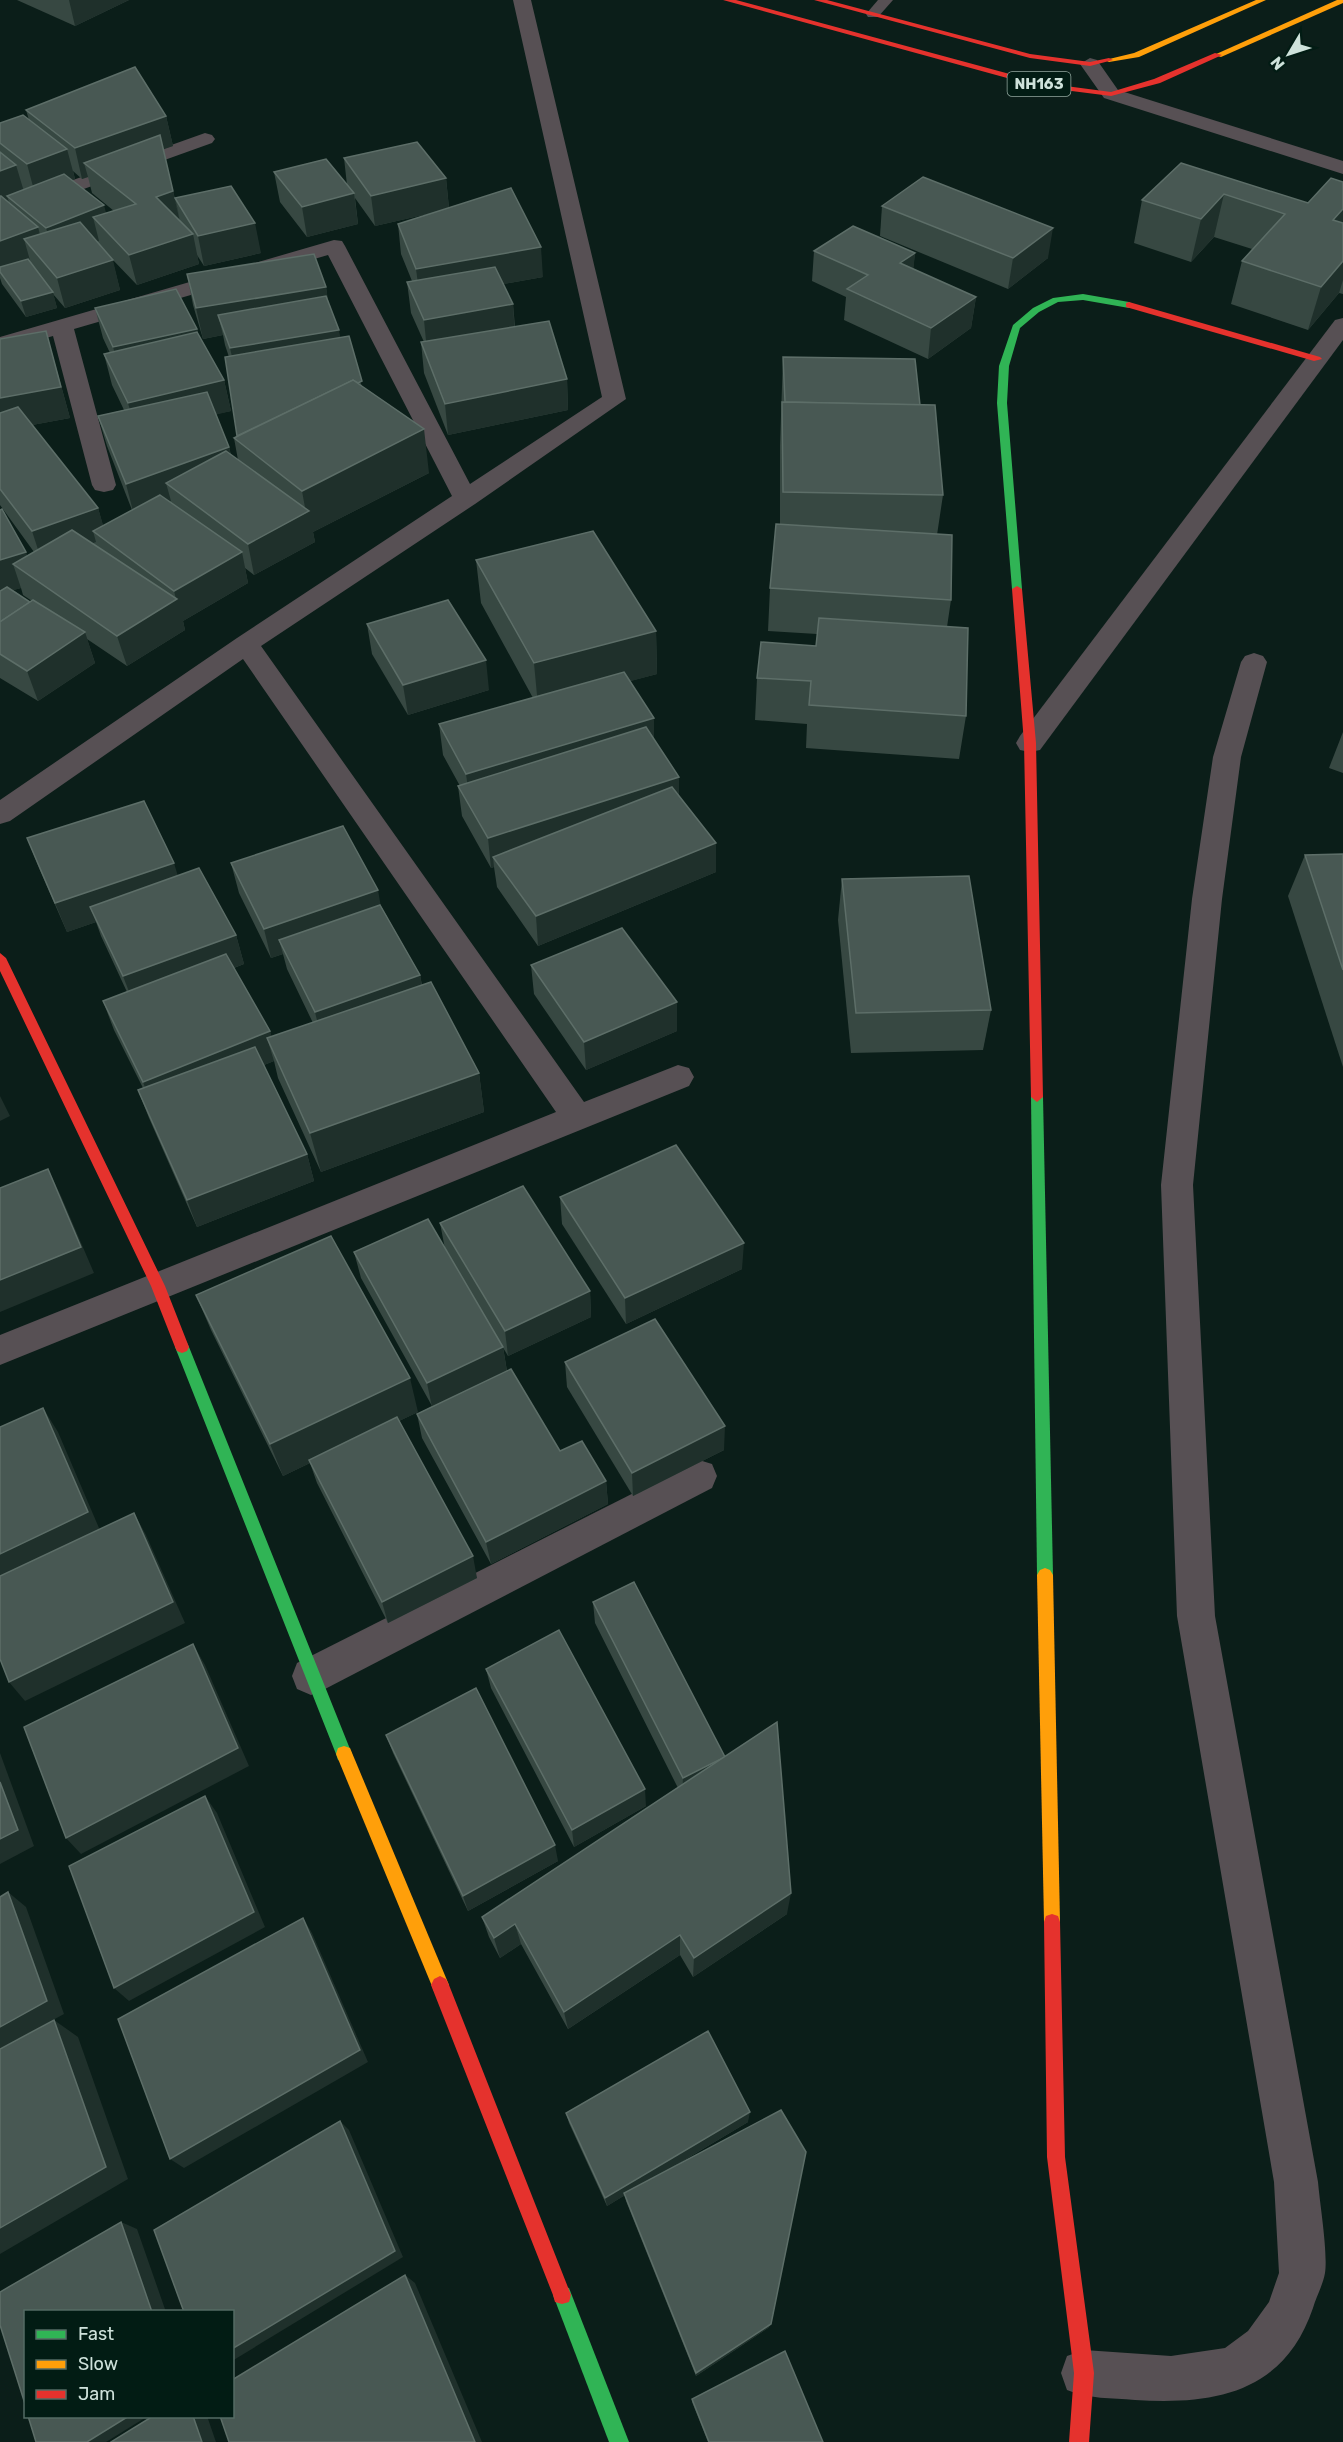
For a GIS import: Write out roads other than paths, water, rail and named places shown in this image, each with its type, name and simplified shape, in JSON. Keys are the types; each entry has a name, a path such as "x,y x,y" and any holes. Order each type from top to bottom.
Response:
{"main road":[{"name":"NH163","path":"727,0 1043,85 1111,93 1157,81 1343,0"},
{"name":"NH163","path":"819,0 1030,56 1090,64 1136,55 1263,0"},
{"path":"1079,2442 1084,2373 1056,2157 1030,743 1002,403 1004,366 1016,327 1036,310 1056,300 1083,297 1124,303 1317,359"},
{"path":"0,958 158,1286 311,1676 462,2037 619,2442"}],"street":[{"path":"0,814 246,644 614,399 522,0"},
{"path":"1090,64 1111,93 1343,168"},
{"path":"0,213 205,139"},
{"path":"0,344 61,324 334,246 466,499"},
{"path":"61,324 104,485"},
{"path":"1030,743 1343,325"},
{"path":"246,644 577,1117"},
{"path":"1084,2373 1171,2379 1234,2370 1264,2347 1287,2316 1302,2273 1296,2182 1196,1616 1177,1185 1207,899 1225,769 1254,662"},
{"path":"0,1350 678,1077"},
{"path":"311,1676 699,1476"}],"lane":[{"path":"873,14 886,0"}]}
